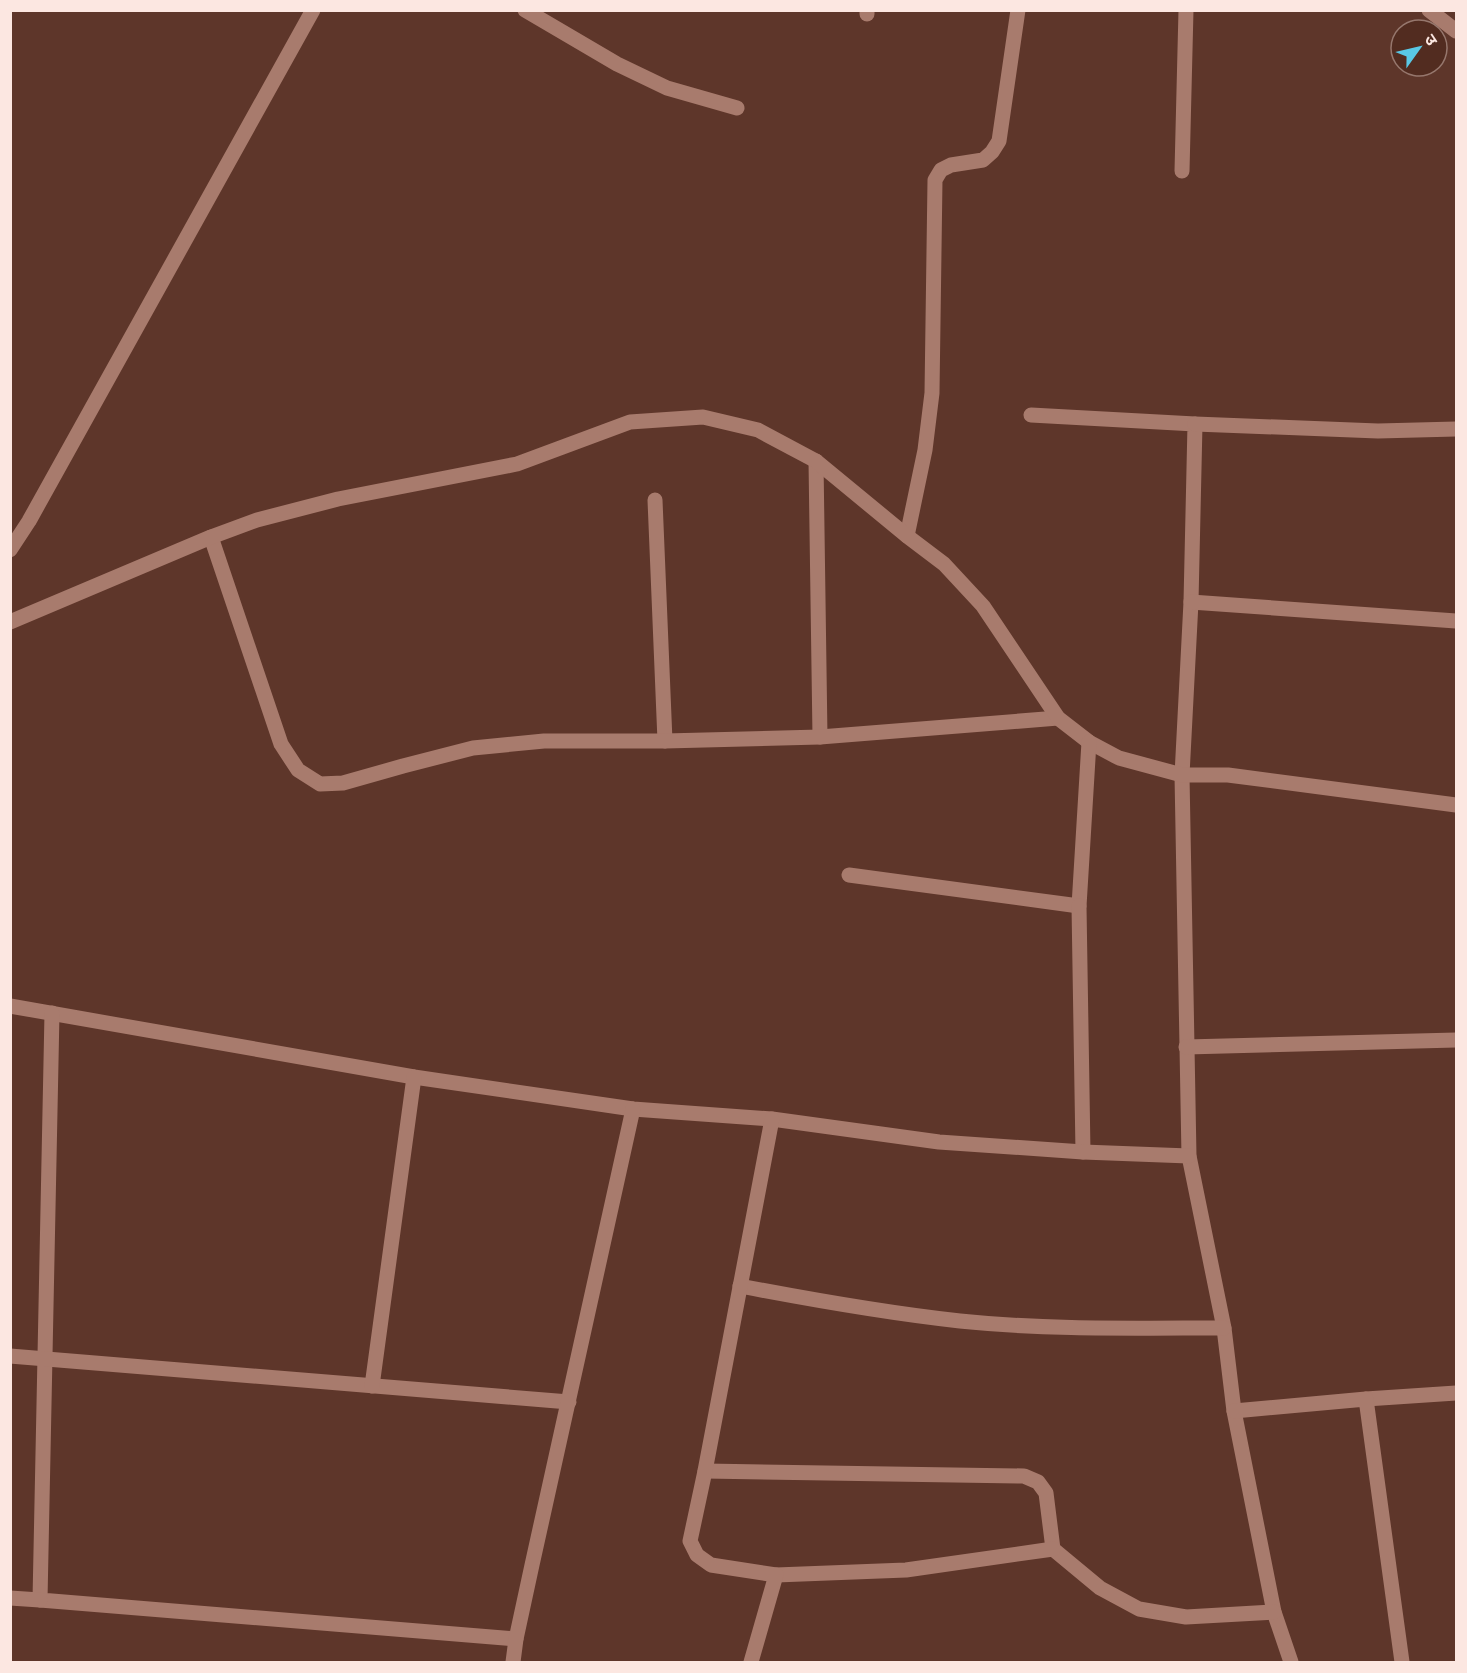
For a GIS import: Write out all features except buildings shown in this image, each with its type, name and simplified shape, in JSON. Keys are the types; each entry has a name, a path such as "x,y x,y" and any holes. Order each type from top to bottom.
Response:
{"street":[{"path":"10,550 41,500 313,10"},
{"path":"525,10 617,64 667,88 736,108"},
{"path":"907,536 925,450 932,393 935,180 941,170 951,165 983,160 999,141 1018,10"},
{"path":"1182,171 1186,10"},
{"path":"1429,10 1456,31"},
{"path":"1031,415 1378,431 1456,429"},
{"path":"10,622 211,537 257,520 338,499 517,464 630,422 703,417 758,430 816,460 944,564 983,606 1058,718 1089,742 1119,758 1182,775 1228,775 1456,805"},
{"path":"1195,424 1191,602 1182,775 1189,1156 1224,1328 1234,1412 1274,1612 1291,1662"},
{"path":"816,460 820,737"},
{"path":"655,500 665,741"},
{"path":"211,537 281,744 298,770 320,784 343,783 473,748 544,741 820,737 1058,718"},
{"path":"1191,602 1456,621"},
{"path":"1083,1152 1078,906 1089,742"},
{"path":"849,875 1078,906"},
{"path":"10,1006 414,1077 633,1110 772,1119 939,1142 1083,1152 1189,1156"},
{"path":"40,1600 52,1012"},
{"path":"1186,1047 1456,1040"},
{"path":"372,1386 414,1077"},
{"path":"513,1662 633,1110"},
{"path":"772,1119 690,1541 697,1555 711,1565 776,1575 906,1570 1053,1549"},
{"path":"740,1286 833,1304 962,1321 1075,1328 1224,1328"},
{"path":"10,1356 569,1402"},
{"path":"1234,1412 1456,1393"},
{"path":"1366,1399 1402,1662"},
{"path":"705,1471 1024,1476 1038,1482 1046,1493 1053,1549 1100,1588 1139,1609 1186,1617 1274,1612"},
{"path":"751,1662 776,1575"},
{"path":"10,1598 516,1640"}]}
